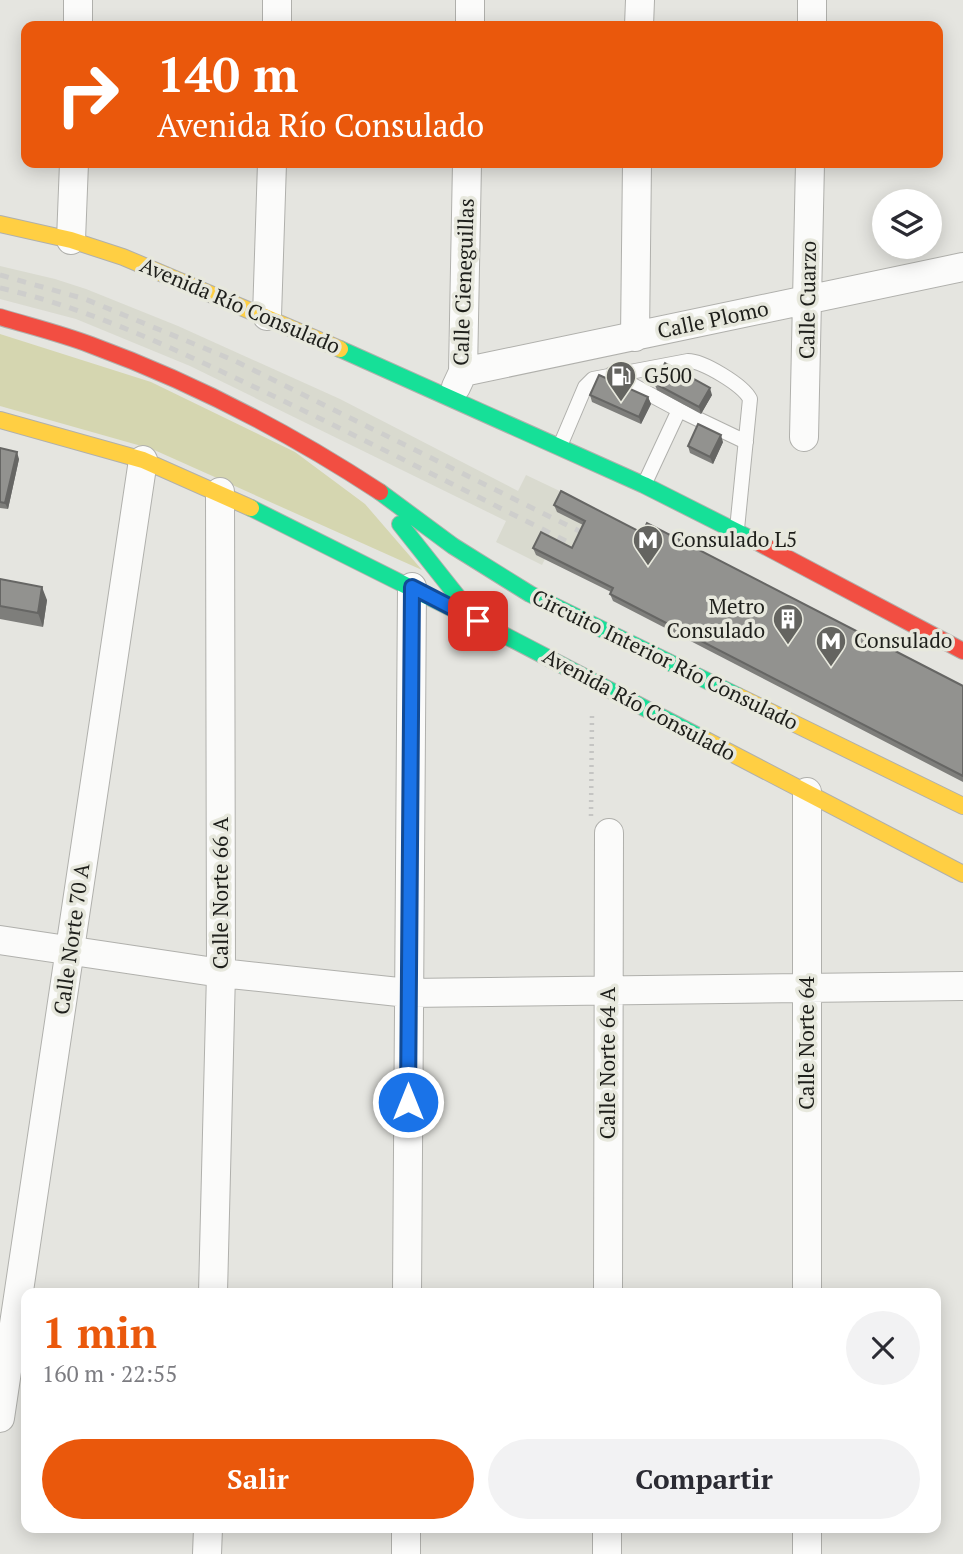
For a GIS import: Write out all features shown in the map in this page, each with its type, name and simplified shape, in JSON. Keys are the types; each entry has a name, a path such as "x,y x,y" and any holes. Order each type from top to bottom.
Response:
{"main road":[{"name":"Avenida Río Consulado","path":"0,224 72,240 123,257 267,316 644,485 963,650"},
{"name":"Circuito Interior Río Consulado","path":"0,317 91,345 219,399 347,470 394,501 453,546 530,594 963,806"},
{"name":"Avenida Río Consulado","path":"0,420 143,460 220,492 412,587 963,874"},
{"path":"347,470 410,535 478,621"}],"street":[{"path":"78,0 78,21"},
{"path":"277,21 278,0"},
{"path":"470,0 470,21"},
{"path":"639,21 640,0"},
{"path":"812,0 812,21"},
{"path":"72,240 74,168"},
{"path":"267,316 272,168"},
{"name":"Calle Cieneguillas","path":"451,399 463,372 467,168"},
{"path":"635,337 638,168"},
{"name":"Calle Cuarzo","path":"804,438 810,168"},
{"name":"Calle Plomo","path":"463,372 963,267"},
{"name":"Calle Norte 70 A","path":"0,1418 143,460"},
{"name":"Calle Norte 66 A","path":"213,1288 221,974 220,492"},
{"path":"407,1288 412,587"},
{"name":"Calle Norte 64","path":"807,792 807,1288"},
{"name":"Calle Norte 64 A","path":"608,1288 609,833"},
{"path":"0,940 221,974 408,993 963,986"},
{"path":"207,1554 208,1533"},
{"path":"406,1533 406,1554"},
{"path":"607,1533 607,1554"},
{"path":"807,1533 807,1554"}],"lane":[{"path":"559,446 588,382 612,374 688,360 701,363 747,393 751,406 737,531"},
{"path":"612,374 746,442"},
{"path":"644,485 679,410"}],"path":[{"path":"592,680 591,822 609,833"}],"shaded area":[{"path":"0,266 86,289 178,326 340,399 518,491 526,475 566,494 588,528 574,555 536,554 545,559 542,565 496,542 506,521 190,366 76,319 0,299"}],"green space":[{"path":"0,334 151,382 295,452 365,504 422,570 152,449 0,406"}],"building":[{"name":"G500","path":"665,363 710,388 699,407 654,383"},
{"name":"G500","path":"599,375 648,397 639,417 590,395"},
{"name":"G500","path":"698,424 721,435 710,457 688,446"},
{"path":"0,448 17,452 5,503 0,502"},
{"name":"Metro Consulado","path":"561,491 642,533 647,523 963,686 963,776 610,594 613,588 533,548 541,532 572,548 585,521 554,505"},
{"path":"0,579 42,587 38,613 0,606"}],"railway":[{"path":"0,275 85,299 233,360 585,534"},
{"path":"0,288 88,314 173,349 317,417 578,547"}],"traffic: fast":[{"path":"340,349 644,485 757,542"},
{"path":"380,492 453,546 530,594 738,696"},
{"path":"251,508 706,740"},
{"path":"400,524 477,621"}],"traffic: slow":[{"path":"0,224 71,240 123,257 340,349"},
{"path":"0,420 143,460 251,508"},
{"path":"738,696 963,806"},
{"path":"706,740 963,874"}],"traffic: jam":[{"path":"0,317 91,345 203,392 276,429 380,492"},
{"path":"757,542 963,651"}],"place":[{"name":"G500","path":"621,403"},
{"name":"Consulado L5","path":"648,567"},
{"name":"Metro Consulado","path":"788,646"},
{"name":"Consulado","path":"831,668"}],"route":[{"path":"408,1102 412,587 478,621"}]}
